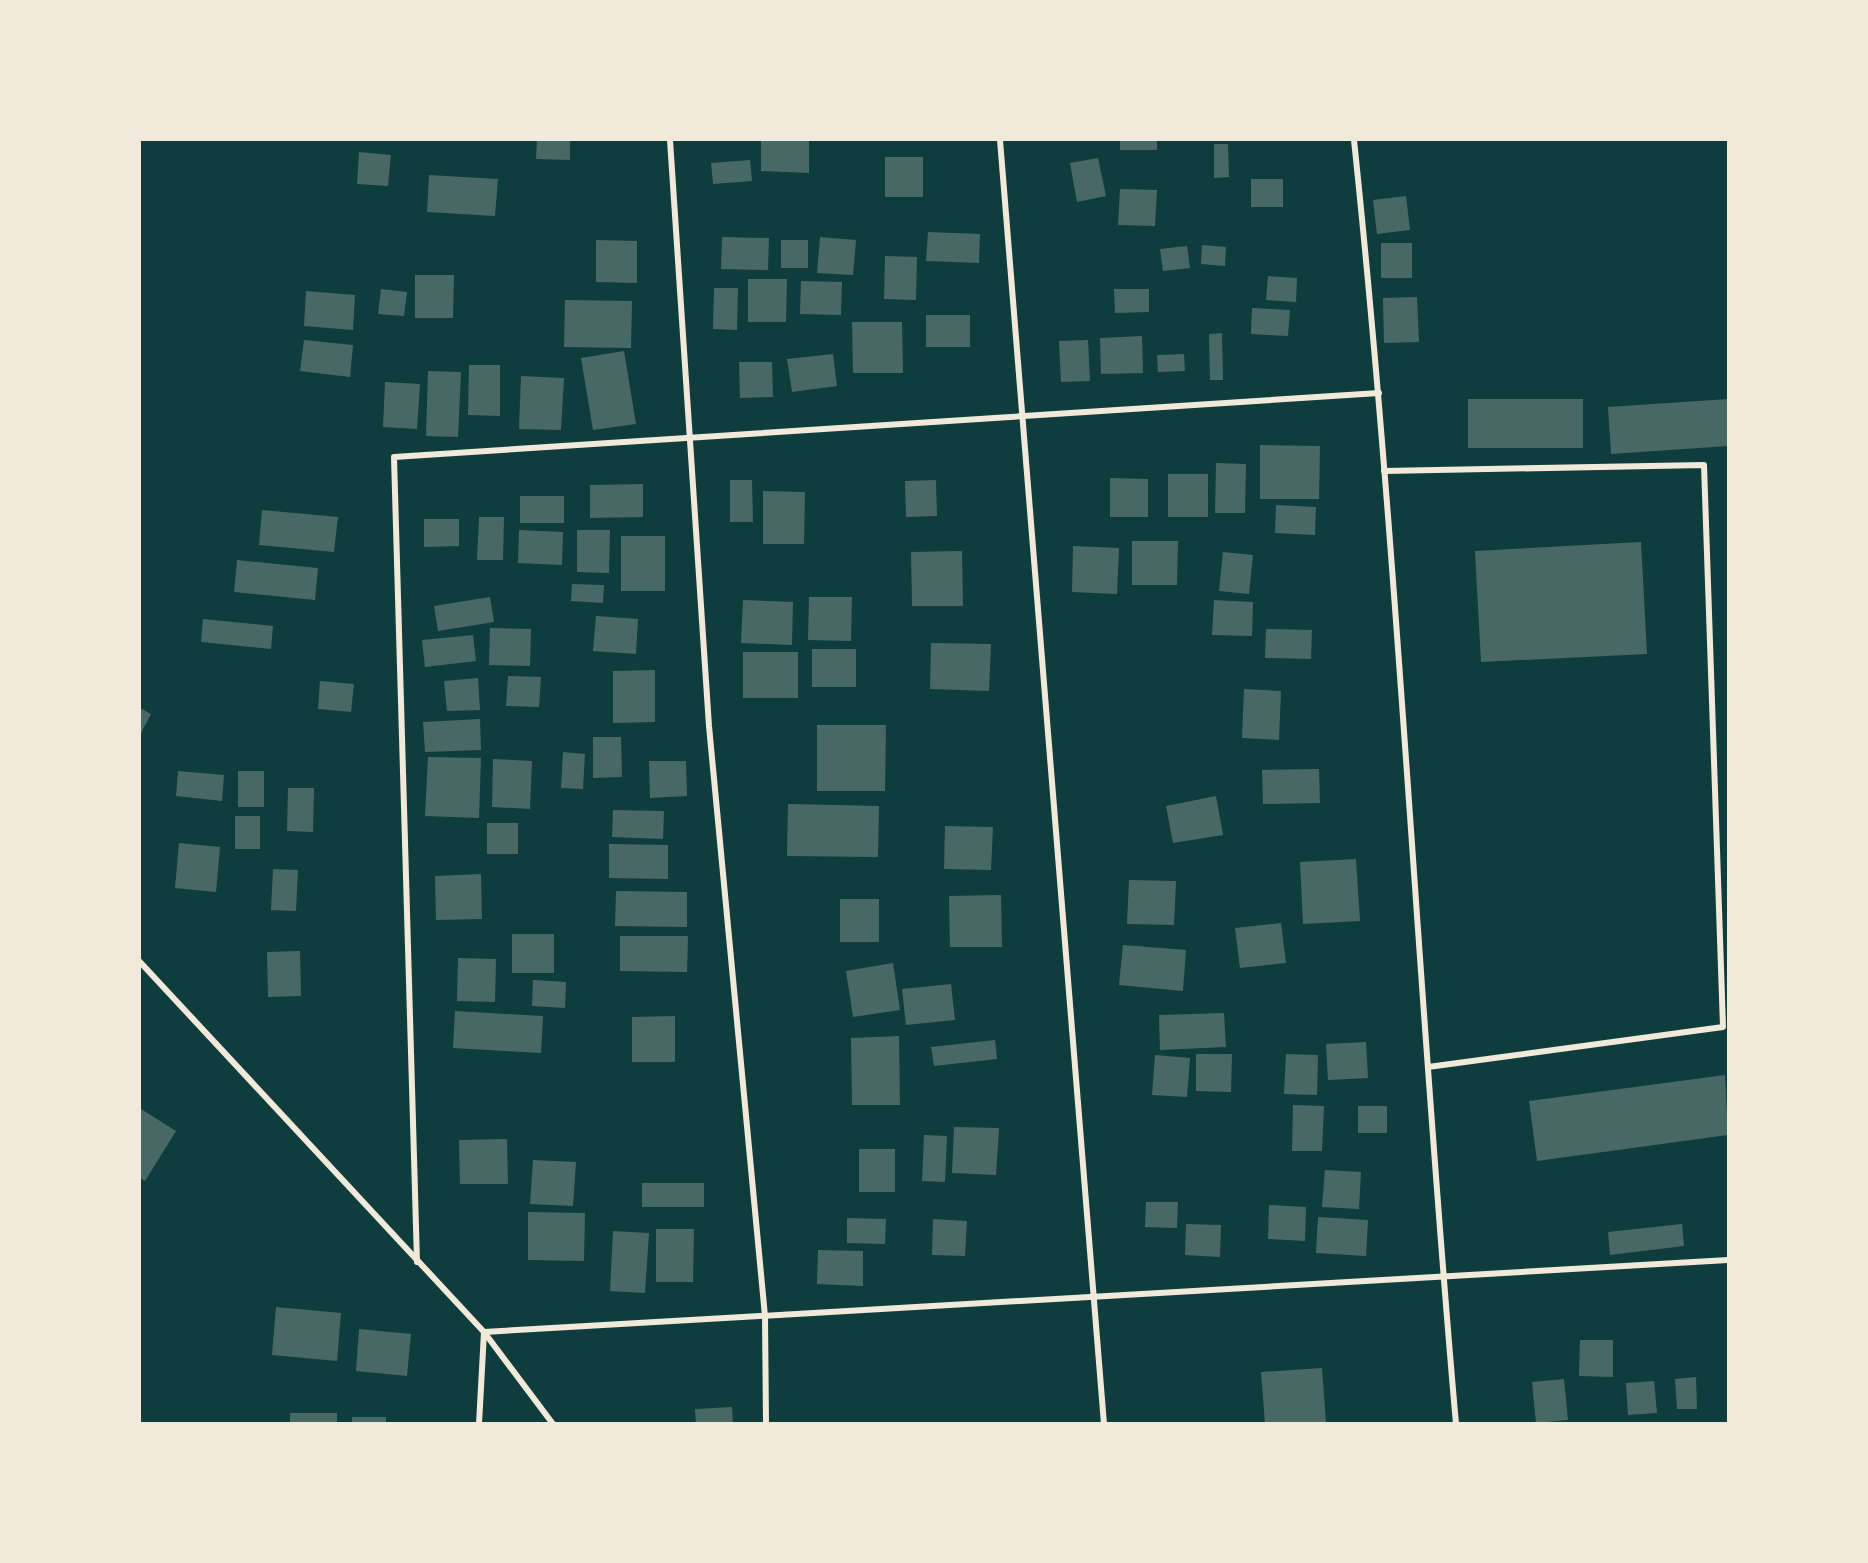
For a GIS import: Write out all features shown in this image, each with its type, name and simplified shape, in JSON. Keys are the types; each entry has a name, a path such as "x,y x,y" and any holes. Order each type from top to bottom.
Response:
{"street":[{"path":"670,140 709,726 765,1316 766,1424"},
{"path":"1000,140 1104,1424"},
{"path":"1354,140 1379,393 1443,1276 1456,1424"},
{"path":"417,1262 394,457 1379,393"},
{"path":"1384,471 1704,465 1723,1026 1428,1067"},
{"path":"140,962 484,1332 553,1424"},
{"path":"484,1332 1728,1260"},
{"path":"479,1424 484,1332"}],"building":[{"path":"537,140 570,140 570,160 536,159"},
{"path":"761,140 809,140 809,173 761,171"},
{"path":"1120,140 1157,140 1157,150 1120,150"},
{"path":"1214,144 1228,144 1229,177 1214,178"},
{"path":"359,152 391,155 388,186 357,184"},
{"path":"885,157 923,157 923,197 885,197"},
{"path":"1098,158 1106,196 1077,202 1070,163"},
{"path":"750,160 752,181 713,184 711,163"},
{"path":"429,175 498,179 495,216 427,212"},
{"path":"1251,179 1283,179 1283,207 1251,207"},
{"path":"1120,189 1157,190 1155,226 1118,225"},
{"path":"1406,196 1410,230 1377,234 1373,200"},
{"path":"928,232 980,234 979,263 926,261"},
{"path":"722,237 769,238 768,270 721,269"},
{"path":"820,237 856,240 853,275 817,273"},
{"path":"596,240 637,241 637,283 596,282"},
{"path":"781,240 808,240 808,268 781,268"},
{"path":"1381,243 1412,243 1412,278 1381,278"},
{"path":"1202,245 1226,247 1225,266 1201,264"},
{"path":"1187,246 1190,268 1163,271 1160,249"},
{"path":"885,256 917,257 916,300 884,299"},
{"path":"415,275 454,275 453,318 415,318"},
{"path":"1268,276 1297,278 1296,302 1266,300"},
{"path":"748,279 787,279 786,322 748,322"},
{"path":"801,281 842,282 841,315 800,314"},
{"path":"714,288 738,288 737,330 713,329"},
{"path":"381,289 407,292 404,316 378,314"},
{"path":"1114,289 1149,289 1149,312 1115,313"},
{"path":"306,291 355,295 353,330 304,326"},
{"path":"1417,297 1419,342 1384,343 1383,298"},
{"path":"565,300 632,301 631,348 564,347"},
{"path":"1252,308 1290,310 1288,336 1251,334"},
{"path":"926,315 970,315 970,347 926,347"},
{"path":"852,322 902,322 903,373 853,373"},
{"path":"1222,333 1223,380 1210,380 1209,334"},
{"path":"1142,336 1143,373 1101,374 1100,338"},
{"path":"304,340 353,345 350,377 300,371"},
{"path":"1088,340 1090,381 1061,382 1059,341"},
{"path":"624,351 636,424 593,430 581,358"},
{"path":"833,354 837,386 792,392 787,359"},
{"path":"1184,354 1185,371 1158,372 1157,355"},
{"path":"739,362 772,362 773,397 740,398"},
{"path":"469,365 500,365 500,416 468,415"},
{"path":"428,371 461,372 458,437 426,436"},
{"path":"521,376 564,378 561,430 519,429"},
{"path":"385,382 420,384 417,429 383,427"},
{"path":"1468,399 1583,399 1583,448 1468,448"},
{"path":"1728,399 1728,446 1611,454 1608,407"},
{"path":"1260,445 1320,446 1319,499 1260,499"},
{"path":"1216,463 1246,464 1245,513 1215,513"},
{"path":"1168,474 1208,474 1208,517 1168,517"},
{"path":"1110,478 1148,479 1148,517 1110,517"},
{"path":"730,480 752,480 753,522 730,522"},
{"path":"936,480 937,516 906,517 905,481"},
{"path":"643,484 643,517 590,518 590,485"},
{"path":"763,491 805,492 804,544 763,544"},
{"path":"520,496 564,496 564,523 520,523"},
{"path":"1276,505 1316,507 1315,535 1275,533"},
{"path":"262,510 338,517 334,552 259,545"},
{"path":"479,517 504,517 503,560 477,560"},
{"path":"424,519 459,519 459,546 424,547"},
{"path":"519,530 563,532 562,565 518,563"},
{"path":"577,530 610,530 609,573 577,572"},
{"path":"621,536 665,536 665,591 621,591"},
{"path":"1132,541 1178,541 1177,585 1132,585"},
{"path":"1641,542 1647,654 1481,662 1475,551"},
{"path":"1073,546 1119,548 1117,594 1072,592"},
{"path":"962,551 963,606 912,606 911,552"},
{"path":"1223,552 1253,555 1249,594 1219,591"},
{"path":"237,560 318,568 315,600 234,592"},
{"path":"572,584 604,585 603,603 571,601"},
{"path":"490,597 494,622 438,631 434,606"},
{"path":"809,597 852,597 851,641 808,640"},
{"path":"743,600 793,602 792,645 741,643"},
{"path":"1214,600 1253,602 1252,636 1212,635"},
{"path":"596,616 638,619 636,654 593,651"},
{"path":"203,619 273,626 271,649 201,642"},
{"path":"490,628 531,629 530,666 489,665"},
{"path":"1266,629 1312,630 1311,659 1265,658"},
{"path":"473,635 476,661 425,667 422,640"},
{"path":"931,643 991,644 989,691 930,689"},
{"path":"812,649 856,649 856,687 812,687"},
{"path":"743,652 798,652 798,698 743,698"},
{"path":"655,670 655,722 613,723 613,671"},
{"path":"508,676 541,677 539,707 506,706"},
{"path":"478,678 480,710 447,711 444,681"},
{"path":"320,681 354,684 351,712 318,709"},
{"path":"1244,689 1281,691 1279,740 1242,738"},
{"path":"140,708 151,714 140,735"},
{"path":"480,719 481,750 425,752 423,722"},
{"path":"817,725 886,725 885,791 817,791"},
{"path":"593,737 621,737 622,777 593,778"},
{"path":"563,752 585,754 583,789 561,788"},
{"path":"428,757 481,758 479,818 425,816"},
{"path":"493,759 532,761 530,809 492,807"},
{"path":"649,761 686,761 687,796 650,798"},
{"path":"1319,769 1320,803 1263,804 1262,770"},
{"path":"178,771 224,775 222,801 176,796"},
{"path":"238,771 264,771 264,807 238,807"},
{"path":"288,788 314,788 313,832 287,831"},
{"path":"1216,796 1223,835 1173,843 1166,806"},
{"path":"788,804 879,806 878,857 787,856"},
{"path":"613,810 664,811 663,839 612,837"},
{"path":"235,816 260,816 260,849 235,849"},
{"path":"487,823 518,823 518,854 487,854"},
{"path":"945,826 993,827 991,870 944,869"},
{"path":"179,843 220,847 216,892 175,888"},
{"path":"609,844 668,845 668,879 609,878"},
{"path":"1356,859 1360,921 1303,924 1300,862"},
{"path":"273,869 298,870 296,911 271,910"},
{"path":"481,874 482,919 436,920 435,876"},
{"path":"1129,880 1176,881 1174,925 1127,924"},
{"path":"616,891 687,892 687,927 615,926"},
{"path":"1001,895 1002,947 950,947 949,896"},
{"path":"840,899 879,899 879,942 840,942"},
{"path":"1281,923 1286,963 1240,968 1235,928"},
{"path":"512,934 554,934 554,973 512,973"},
{"path":"620,936 688,936 687,972 620,971"},
{"path":"1123,945 1186,950 1183,991 1119,985"},
{"path":"300,951 301,996 268,997 267,952"},
{"path":"458,958 496,959 495,1002 457,1001"},
{"path":"893,963 900,1010 853,1017 846,971"},
{"path":"533,980 566,982 565,1008 532,1006"},
{"path":"951,984 955,1020 906,1025 902,989"},
{"path":"455,1011 543,1016 541,1053 453,1048"},
{"path":"1224,1013 1226,1047 1160,1050 1159,1015"},
{"path":"675,1016 675,1062 632,1062 632,1017"},
{"path":"899,1036 900,1105 852,1105 851,1038"},
{"path":"995,1040 997,1059 934,1066 931,1047"},
{"path":"1366,1042 1368,1078 1328,1080 1326,1044"},
{"path":"1196,1054 1232,1054 1231,1092 1196,1091"},
{"path":"1286,1054 1318,1055 1317,1095 1284,1094"},
{"path":"1155,1055 1190,1058 1187,1097 1152,1095"},
{"path":"1725,1075 1728,1135 1537,1161 1529,1101"},
{"path":"1293,1105 1324,1106 1322,1151 1292,1151"},
{"path":"1358,1106 1387,1106 1387,1133 1358,1133"},
{"path":"141,1109 176,1131 145,1181 140,1178"},
{"path":"954,1127 999,1128 996,1175 952,1173"},
{"path":"924,1135 947,1136 945,1182 922,1181"},
{"path":"507,1139 508,1184 460,1184 459,1140"},
{"path":"859,1149 895,1149 895,1192 859,1192"},
{"path":"533,1160 576,1162 573,1206 530,1204"},
{"path":"1325,1170 1361,1172 1359,1209 1322,1207"},
{"path":"642,1183 704,1183 704,1207 642,1207"},
{"path":"1146,1202 1178,1202 1177,1228 1145,1227"},
{"path":"1269,1205 1306,1207 1305,1241 1268,1239"},
{"path":"528,1212 585,1213 584,1261 528,1260"},
{"path":"1318,1217 1368,1220 1366,1256 1316,1253"},
{"path":"847,1218 886,1219 885,1244 847,1243"},
{"path":"933,1219 967,1221 965,1256 932,1255"},
{"path":"1186,1224 1221,1225 1220,1257 1185,1255"},
{"path":"1682,1224 1684,1246 1610,1255 1608,1232"},
{"path":"656,1229 694,1229 693,1282 656,1282"},
{"path":"613,1231 649,1233 645,1293 610,1291"},
{"path":"818,1250 863,1251 863,1286 817,1284"},
{"path":"276,1307 341,1313 337,1361 272,1355"},
{"path":"359,1329 411,1334 407,1376 356,1371"},
{"path":"1580,1340 1613,1340 1613,1377 1579,1376"},
{"path":"1322,1368 1326,1423 1265,1424 1261,1372"},
{"path":"1696,1377 1697,1409 1677,1409 1675,1379"},
{"path":"1564,1379 1568,1420 1536,1423 1532,1382"},
{"path":"1654,1381 1657,1413 1628,1415 1626,1383"},
{"path":"732,1407 733,1424 696,1424 695,1409"},
{"path":"290,1413 337,1413 337,1424 290,1424"},
{"path":"352,1417 386,1417 386,1424 352,1424"}]}
